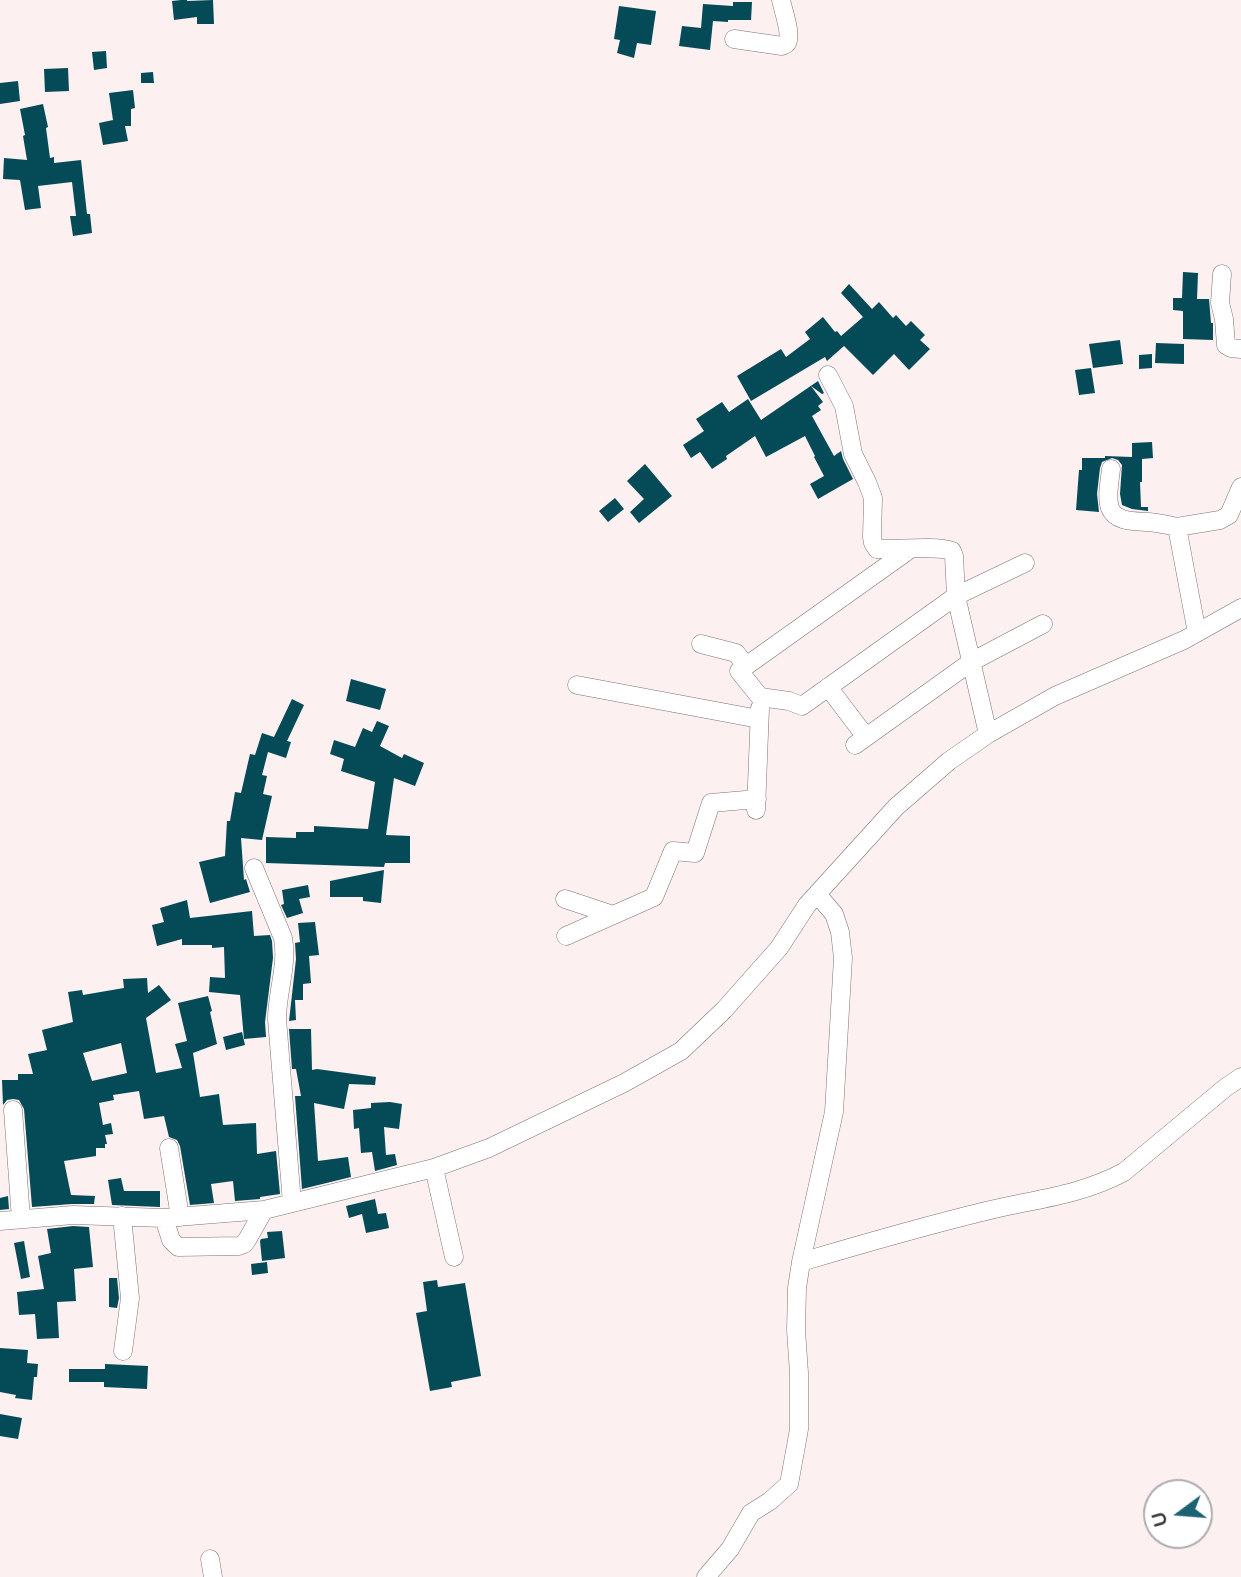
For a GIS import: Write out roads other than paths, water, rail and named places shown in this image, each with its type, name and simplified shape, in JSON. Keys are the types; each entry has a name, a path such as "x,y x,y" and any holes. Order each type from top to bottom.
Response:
{"street":[{"path":"734,39 785,46 788,28 781,0"},
{"path":"1222,274 1220,303 1225,323 1226,345 1241,349"},
{"path":"828,375 844,406 853,454 873,498 873,544 877,549 952,551 956,596 988,734"},
{"path":"1111,469 1109,502 1113,513 1132,521 1177,527 1220,520 1229,516 1241,487"},
{"path":"1177,527 1197,633"},
{"path":"566,936 654,897 673,851 695,853 711,803 757,804 760,697 739,671 909,550"},
{"path":"760,697 789,701 802,706 956,596 1025,563"},
{"path":"0,1221 73,1215 172,1217 264,1210 434,1168 501,1142 624,1083 681,1051 724,1010 779,948 807,905 896,807 949,761 988,734 1055,696 1184,640 1241,608"},
{"path":"828,687 860,741 971,662 1043,624"},
{"path":"701,644 736,653 746,666"},
{"path":"577,685 759,719"},
{"path":"254,868 284,938 286,949 277,1019 292,1203"},
{"path":"706,1577 730,1549 751,1513 789,1484 799,1429 797,1288 834,1112 843,958 840,932 834,914 817,894"},
{"path":"565,899 613,915"},
{"path":"801,1262 976,1213 1066,1195 1107,1181 1124,1172 1241,1077"},
{"path":"12,1111 21,1219"},
{"path":"169,1148 171,1240 178,1247 239,1245 247,1240 264,1210"},
{"path":"434,1168 454,1257"},
{"path":"122,1216 130,1298 123,1351"},
{"path":"210,1559 213,1577"}]}
